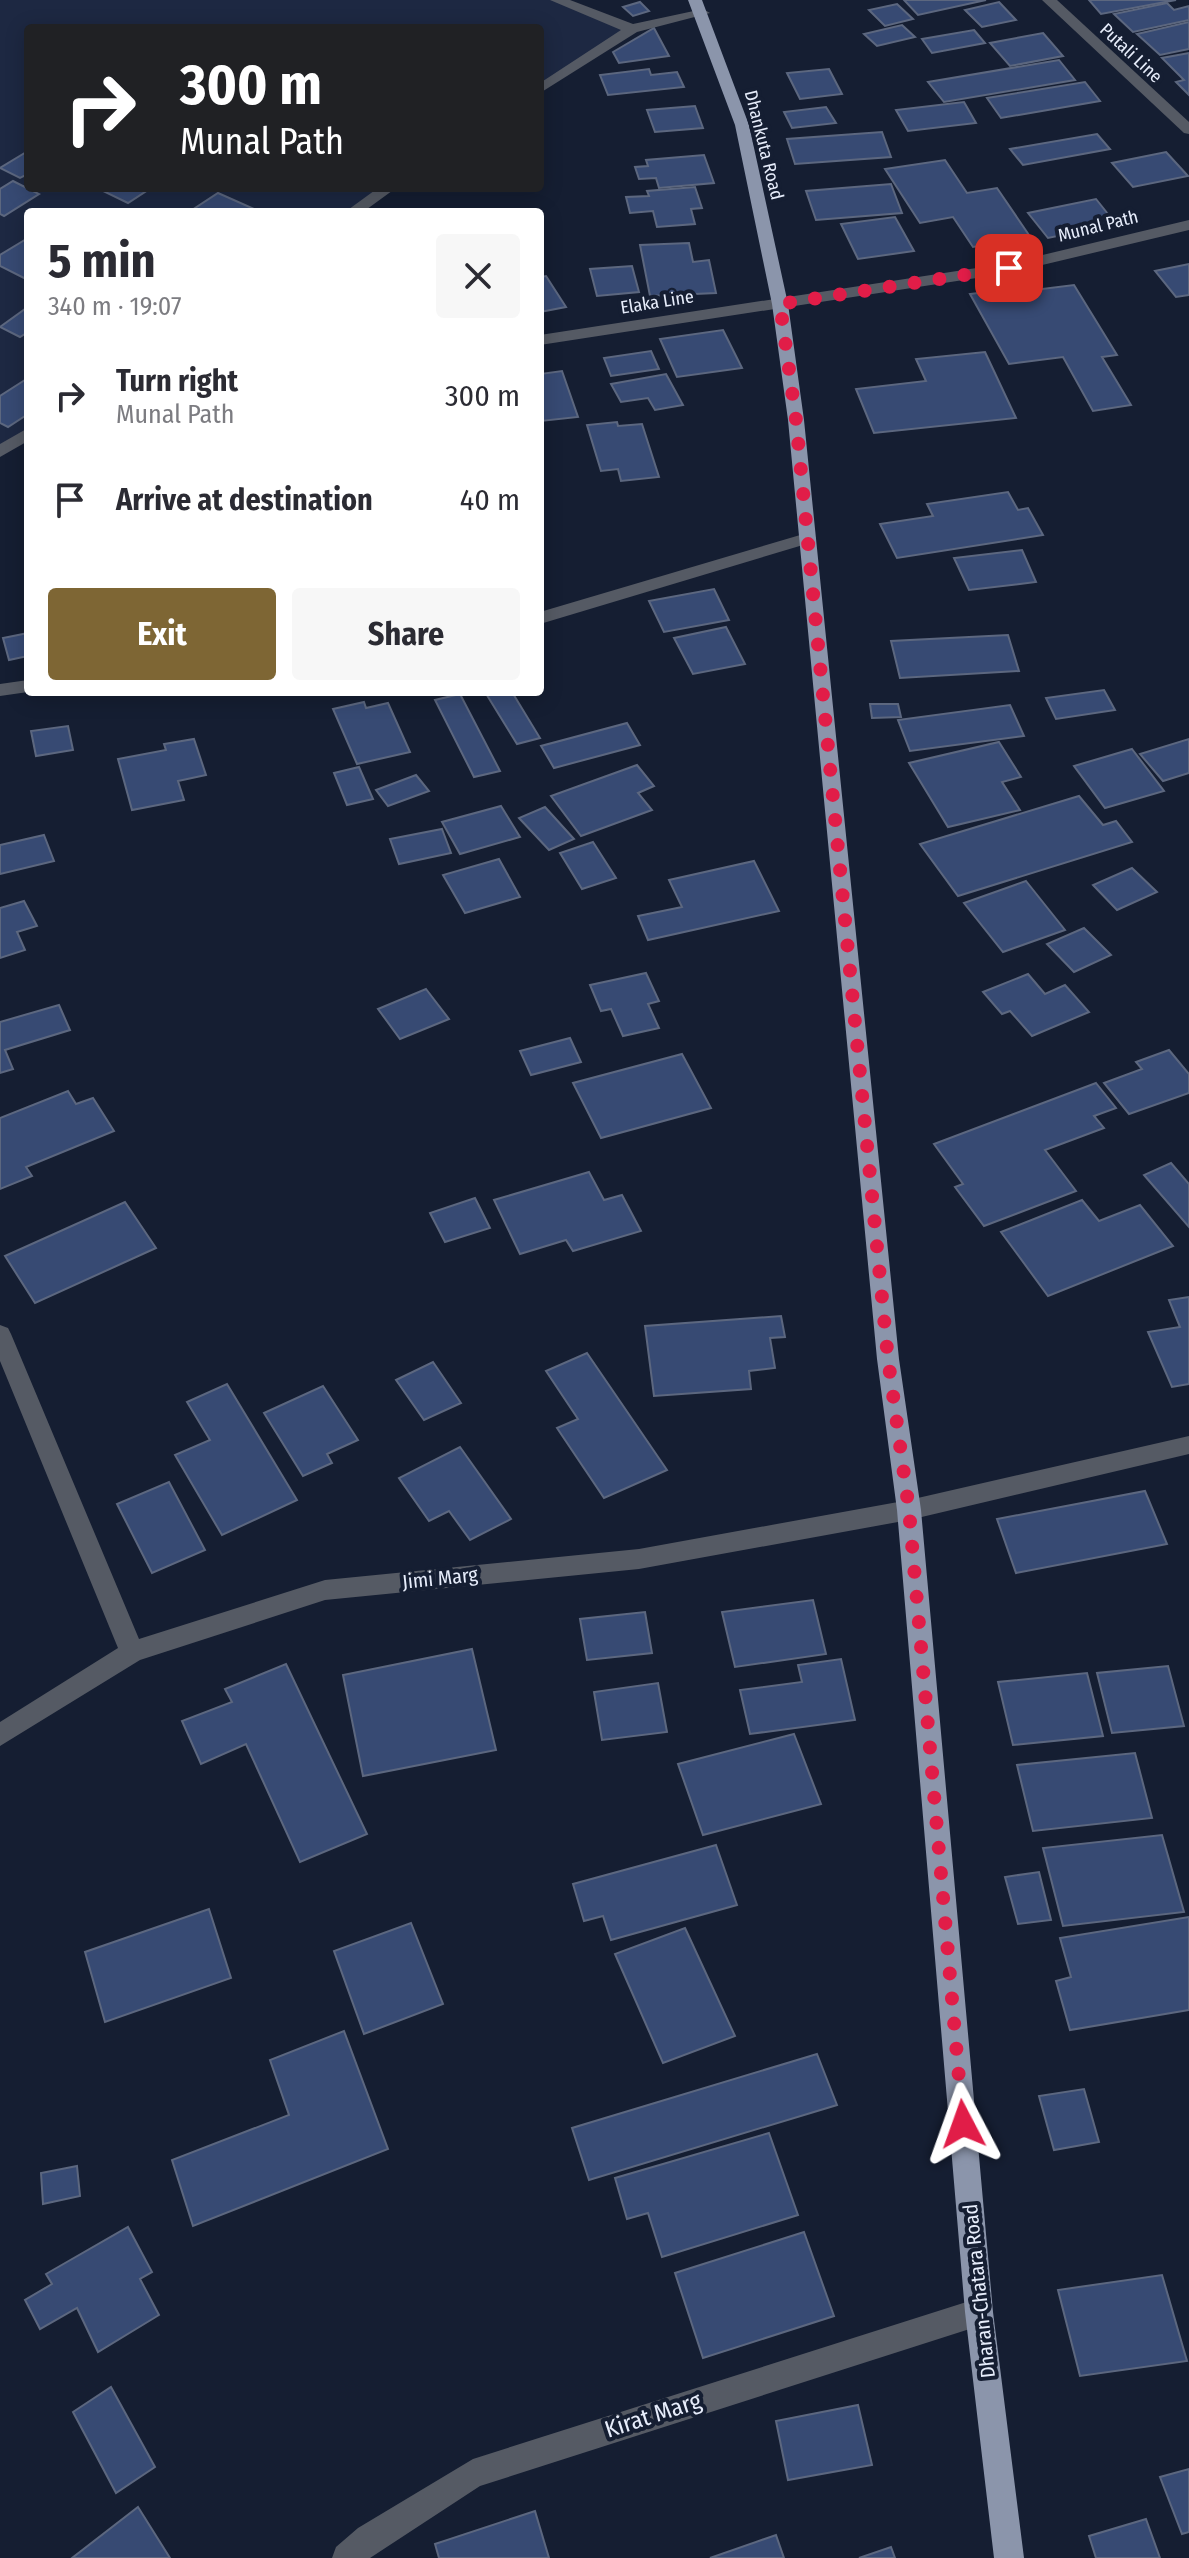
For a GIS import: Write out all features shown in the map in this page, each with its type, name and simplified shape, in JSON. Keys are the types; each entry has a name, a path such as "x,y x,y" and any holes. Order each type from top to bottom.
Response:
{"main road":[{"name":"Dhankuta Road","path":"699,6 742,125 780,304"},
{"name":"Dharan-Chatara Road","path":"780,304 807,538 888,1359 909,1510 979,2312 1009,2558"}],"street":[{"path":"557,0 632,29"},
{"name":"Putali Line","path":"1049,0 1189,130"},
{"path":"544,86 632,29 699,6"},
{"path":"359,208 382,192"},
{"name":"Munal Path","path":"780,304 1009,268 1189,225"},
{"name":"Elaka Line","path":"544,339 780,304"},
{"path":"0,452 24,436"},
{"path":"544,617 807,538"},
{"path":"0,690 24,687"},
{"path":"0,1334 132,1652"},
{"name":"Jimi Marg","path":"0,1735 132,1652 325,1590 639,1559 909,1510 1189,1445"},
{"name":"Kirat Marg","path":"347,2558 369,2539 473,2474 979,2312"}],"shaded area":[{"path":"0,0 557,0 632,29 544,86 544,24 24,24 24,192 382,192 359,208 24,208 24,436 0,452"}],"building":[{"path":"904,0 986,0 918,15"},
{"path":"1089,0 1176,0 1101,14"},
{"path":"640,2 649,11 633,16 623,7"},
{"path":"999,2 1016,20 982,27 965,10"},
{"path":"1167,3 1174,10 1189,6 1189,20 1133,32 1114,14"},
{"path":"897,4 913,19 885,26 869,10"},
{"path":"1189,22 1189,49 1160,55 1137,34"},
{"path":"902,25 915,37 877,46 864,34"},
{"path":"654,28 669,56 619,63 613,52"},
{"path":"974,30 985,43 932,53 922,39"},
{"path":"1043,33 1063,56 1010,66 990,43"},
{"path":"1189,53 1189,95 1176,82 1184,80 1162,58"},
{"path":"1059,60 1075,80 944,102 928,82"},
{"path":"649,69 651,75 677,72 684,87 608,95 600,75"},
{"path":"829,69 842,94 800,99 787,73"},
{"path":"1085,82 1100,101 1001,118 987,98"},
{"path":"964,102 976,123 908,131 896,110"},
{"path":"695,106 703,128 655,132 647,110"},
{"path":"826,107 836,123 792,128 784,112"},
{"path":"882,132 891,157 795,164 787,139"},
{"path":"1097,134 1110,149 1023,165 1010,149"},
{"path":"1166,152 1188,176 1133,187 1112,163"},
{"path":"24,153 24,176 20,178 0,168"},
{"path":"704,155 714,183 659,188 656,178 639,179 635,167 648,166 646,160"},
{"path":"945,160 967,193 997,188 1031,238 973,247 953,217 920,223 885,169"},
{"path":"13,181 24,186 24,192 39,194 4,216 0,214 0,189"},
{"path":"891,184 902,213 816,220 806,191"},
{"path":"695,187 702,208 691,209 695,224 657,227 653,211 630,213 626,197 649,196 647,191"},
{"path":"105,192 145,192 128,203"},
{"path":"218,193 252,208 195,208"},
{"path":"1096,199 1116,224 1048,238 1028,213"},
{"path":"895,217 914,251 858,259 841,224"},
{"path":"24,240 24,278 0,266 0,255"},
{"path":"689,243 693,262 709,260 716,293 650,296 640,245"},
{"path":"1189,264 1189,295 1176,297 1155,271"},
{"path":"632,266 639,292 597,296 590,269"},
{"path":"546,276 566,307 544,311"},
{"path":"1074,285 1117,355 1102,357 1131,405 1093,411 1063,357 1009,364 970,294 1023,287 1026,291"},
{"path":"24,310 24,334 20,337 0,327"},
{"path":"723,330 742,368 677,377 660,339"},
{"path":"651,351 659,369 611,376 604,358"},
{"path":"985,352 1016,418 874,433 856,389 926,381 916,359"},
{"path":"562,371 578,417 544,421 544,373"},
{"path":"666,374 683,405 655,410 648,398 621,402 611,384"},
{"path":"24,381 24,417 8,427 0,423 0,396"},
{"path":"617,422 618,426 642,424 659,477 621,481 618,469 601,471 587,425"},
{"path":"1008,492 1018,510 1028,508 1043,535 897,558 880,524 933,516 927,504"},
{"path":"1022,550 1036,582 969,590 954,558"},
{"path":"714,589 729,620 664,632 649,601"},
{"path":"726,627 745,664 693,674 674,638"},
{"path":"24,634 24,657 9,660 3,638"},
{"path":"1008,635 1019,671 900,678 891,641"},
{"path":"1104,690 1115,710 1056,719 1046,698"},
{"path":"461,696 500,771 474,777 435,700"},
{"path":"487,696 514,696 540,738 517,744"},
{"path":"364,702 366,708 388,703 410,752 357,764 333,709"},
{"path":"870,704 898,704 901,717 872,718"},
{"path":"1010,705 1024,736 910,751 898,720"},
{"path":"627,723 640,745 554,768 541,746"},
{"path":"68,726 73,750 36,756 31,731"},
{"path":"194,739 206,775 178,781 184,800 132,810 118,759 166,750 164,744"},
{"path":"1189,739 1189,773 1163,781 1140,754"},
{"path":"999,742 1021,777 1002,782 1020,810 948,827 909,763"},
{"path":"1132,749 1164,791 1105,808 1074,766"},
{"path":"637,765 654,786 638,793 652,810 581,836 551,796"},
{"path":"359,767 373,799 347,805 334,773"},
{"path":"416,775 429,791 388,806 376,790"},
{"path":"1079,796 1103,825 1116,821 1132,842 958,896 920,844"},
{"path":"501,806 520,837 460,854 442,822"},
{"path":"545,807 574,839 549,850 519,818"},
{"path":"442,829 451,853 399,864 390,839"},
{"path":"44,835 54,861 0,874 0,845"},
{"path":"593,842 616,878 582,889 560,853"},
{"path":"499,859 520,897 465,913 443,875"},
{"path":"754,861 779,911 648,940 638,916 682,907 669,880"},
{"path":"1132,868 1157,892 1117,910 1093,885"},
{"path":"1026,881 1065,930 1003,952 964,903"},
{"path":"24,901 37,926 17,932 25,950 0,958 0,908"},
{"path":"1084,928 1111,955 1074,972 1047,944"},
{"path":"646,973 659,1001 648,1004 659,1028 623,1036 611,1009 601,1011 590,985"},
{"path":"1028,974 1045,994 1065,985 1089,1012 1032,1036 1010,1011 1002,1014 983,992"},
{"path":"426,989 449,1019 400,1039 378,1009"},
{"path":"59,1005 70,1030 5,1050 13,1069 0,1073 0,1022"},
{"path":"570,1038 581,1062 531,1075 520,1051"},
{"path":"1169,1050 1189,1074 1189,1093 1129,1114 1104,1083 1142,1069 1136,1062"},
{"path":"682,1054 711,1108 601,1138 573,1083"},
{"path":"1096,1083 1116,1108 1094,1116 1104,1128 1045,1150 1076,1191 984,1226 955,1187 963,1184 934,1144"},
{"path":"68,1091 76,1104 93,1098 114,1131 26,1167 32,1176 0,1189 0,1118"},
{"path":"1171,1163 1189,1184 1189,1227 1144,1175"},
{"path":"589,1172 604,1200 622,1195 641,1231 573,1251 566,1240 520,1254 494,1200"},
{"path":"475,1198 490,1228 445,1242 430,1213"},
{"path":"1082,1200 1099,1221 1140,1205 1173,1246 1048,1296 1001,1232"},
{"path":"125,1202 156,1248 35,1303 5,1256"},
{"path":"1189,1297 1189,1384 1172,1387 1148,1332 1180,1327 1169,1300"},
{"path":"781,1316 785,1337 770,1338 775,1368 749,1371 751,1389 654,1396 645,1326"},
{"path":"587,1353 667,1470 604,1498 557,1428 578,1419 546,1371"},
{"path":"433,1362 461,1403 424,1420 396,1380"},
{"path":"227,1384 297,1500 222,1535 175,1455 210,1440 187,1402"},
{"path":"323,1386 358,1440 327,1454 332,1463 303,1476 264,1413"},
{"path":"460,1447 511,1519 470,1540 449,1511 429,1521 399,1478"},
{"path":"169,1482 205,1550 152,1573 117,1504"},
{"path":"1145,1491 1167,1544 1016,1573 997,1519"},
{"path":"813,1600 826,1654 735,1667 722,1612"},
{"path":"645,1612 652,1653 587,1660 580,1619"},
{"path":"472,1649 496,1750 363,1776 343,1675"},
{"path":"841,1659 855,1720 750,1734 740,1690 802,1682 798,1665"},
{"path":"286,1664 367,1834 300,1862 246,1744 201,1764 182,1721 232,1702 225,1689"},
{"path":"1168,1666 1184,1726 1112,1733 1097,1673"},
{"path":"1087,1673 1103,1736 1013,1745 998,1682"},
{"path":"658,1683 667,1732 602,1740 594,1692"},
{"path":"794,1734 821,1804 703,1835 678,1764"},
{"path":"1135,1753 1152,1818 1033,1831 1017,1765"},
{"path":"1162,1835 1184,1912 1063,1926 1043,1848"},
{"path":"716,1845 737,1905 611,1940 603,1916 584,1921 573,1884"},
{"path":"1039,1872 1051,1920 1018,1924 1005,1877"},
{"path":"209,1909 231,1978 105,2022 85,1952"},
{"path":"1189,1917 1189,2010 1070,2030 1056,1981 1071,1977 1060,1938"},
{"path":"411,1923 443,2004 364,2034 334,1951"},
{"path":"685,1928 735,2036 663,2063 615,1954"},
{"path":"344,2031 388,2149 193,2226 172,2160 289,2115 270,2060"},
{"path":"817,2054 837,2105 589,2180 572,2128"},
{"path":"1084,2089 1099,2142 1054,2150 1039,2096"},
{"path":"769,2133 798,2215 662,2257 648,2213 627,2219 615,2178"},
{"path":"77,2166 80,2196 43,2204 41,2173"},
{"path":"128,2227 152,2272 140,2279 159,2315 98,2352 77,2308 40,2329 25,2300 52,2284 46,2274"},
{"path":"804,2232 834,2316 703,2358 675,2273"},
{"path":"1162,2275 1187,2361 1080,2376 1058,2290"},
{"path":"111,2387 155,2467 116,2493 73,2412"},
{"path":"858,2405 872,2465 788,2480 776,2421"},
{"path":"1189,2469 1189,2532 1182,2534 1160,2477"},
{"path":"138,2507 170,2558 72,2558"},
{"path":"535,2511 549,2558 439,2558 435,2544"},
{"path":"1146,2519 1160,2558 1096,2558 1089,2536"},
{"path":"776,2535 784,2558 710,2558"},
{"path":"891,2547 895,2558 859,2558"}],"route":[{"path":"963,2124 909,1510 888,1359 796,420 780,304 1009,268"}]}
